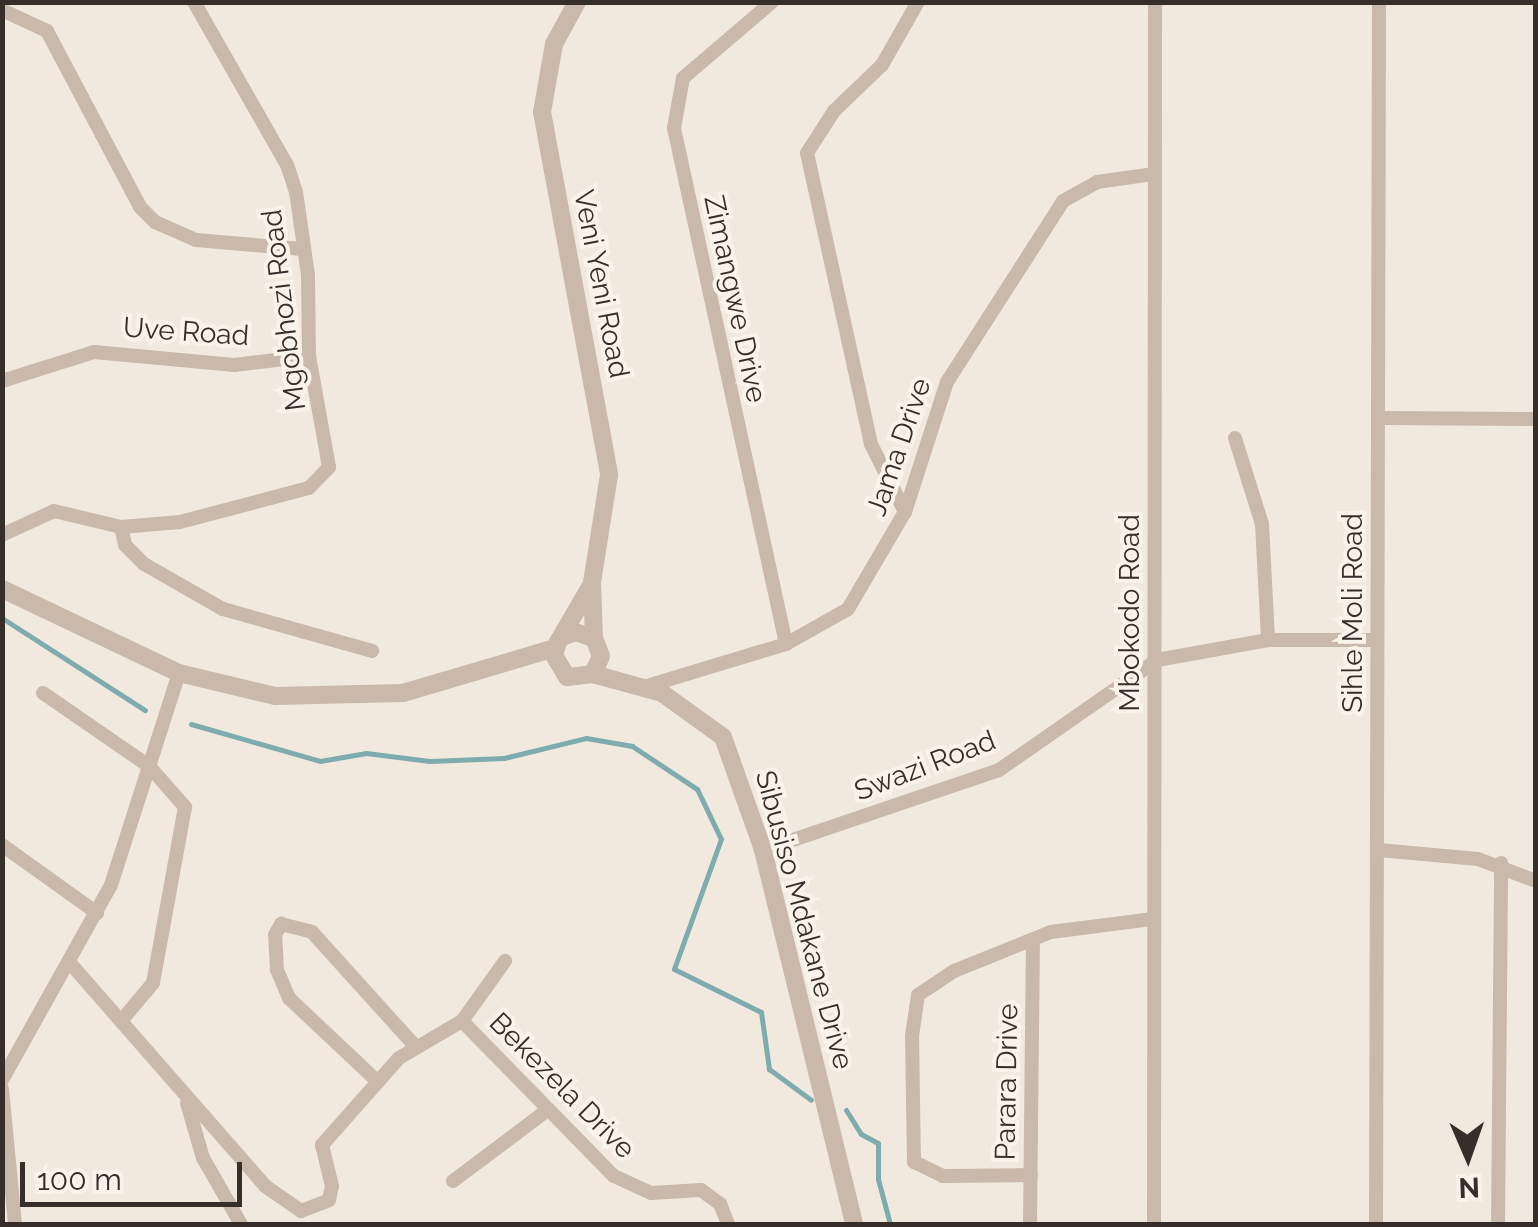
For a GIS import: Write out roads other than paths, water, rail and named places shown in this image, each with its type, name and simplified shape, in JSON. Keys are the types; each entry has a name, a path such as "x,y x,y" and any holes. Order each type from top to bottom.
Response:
{"street":[{"name":"Mgobhozi Road","path":"2,535 54,512 121,527 180,522 321,480 330,456 309,356 302,249 287,165 194,2"},
{"name":"Veni Yeni Road","path":"578,2 554,44 542,112 609,475 592,582 594,638 601,656"},
{"name":"Zimangwe Drive","path":"772,2 683,78 674,128 786,644"},
{"path":"905,512 871,444 807,153 834,111 882,65 918,2"},
{"name":"Mbokodo Road","path":"1154,1224 1155,2"},
{"name":"Sihle Moli Road","path":"1376,1224 1380,2"},
{"path":"2,10 47,31 140,207 155,222 196,240 302,249"},
{"name":"Jama Drive","path":"639,683 786,644 848,610 905,512 947,382 1063,201 1097,182 1154,174"},
{"name":"Uve Road","path":"2,381 94,352 234,365 309,356"},
{"path":"1380,418 1536,418"},
{"path":"1235,438 1262,524 1268,640"},
{"path":"121,527 125,545 144,564 223,609 372,651"},
{"name":"Veni Yeni Road","path":"559,643 592,582"},
{"path":"2,589 179,673 232,689 315,699 403,693 524,664 557,668 574,678 592,674 601,656"},
{"path":"483,672 559,643 575,632 594,638"},
{"name":"Swazi Road","path":"763,850 999,770 1157,660 1268,640 1377,640"},
{"path":"557,668 559,643"},
{"name":"Sibusiso Mdakane Drive","path":"601,656 639,683 681,702 722,738 763,850 854,1224"},
{"path":"2,1080 98,913 179,673"},
{"name":"Sibusiso Mdakane Drive","path":"592,674 639,683"},
{"path":"43,693 149,766 183,802 186,825 152,983 122,1020"},
{"path":"2,845 98,913"},
{"path":"1379,850 1500,863 1536,881"},
{"path":"1498,1224 1500,863"},
{"path":"1030,1175 943,1176 920,1168 910,1153 918,995 954,971 1074,926 1154,919"},
{"path":"378,1082 290,998 275,949 281,924 312,932 416,1047"},
{"name":"Parara Drive","path":"1030,1224 1033,940"},
{"path":"70,962 273,1194 310,1211 329,1200 332,1186 322,1145 378,1082 416,1047 462,1021 506,961"},
{"name":"Bekezela Drive","path":"462,1021 546,1112 614,1176 651,1192 701,1190 720,1204 728,1224"},
{"path":"2,1089 15,1224"},
{"path":"185,1096 203,1158 241,1224"},
{"path":"453,1181 546,1112"}],"waterway":[{"path":"2,618 145,710"},
{"path":"191,724 320,761 366,753 430,761 504,758 586,738 632,746 697,789 721,839 674,969 761,1012 769,1069 811,1100"},
{"path":"846,1110 861,1134 878,1143 878,1179 890,1224"}]}
